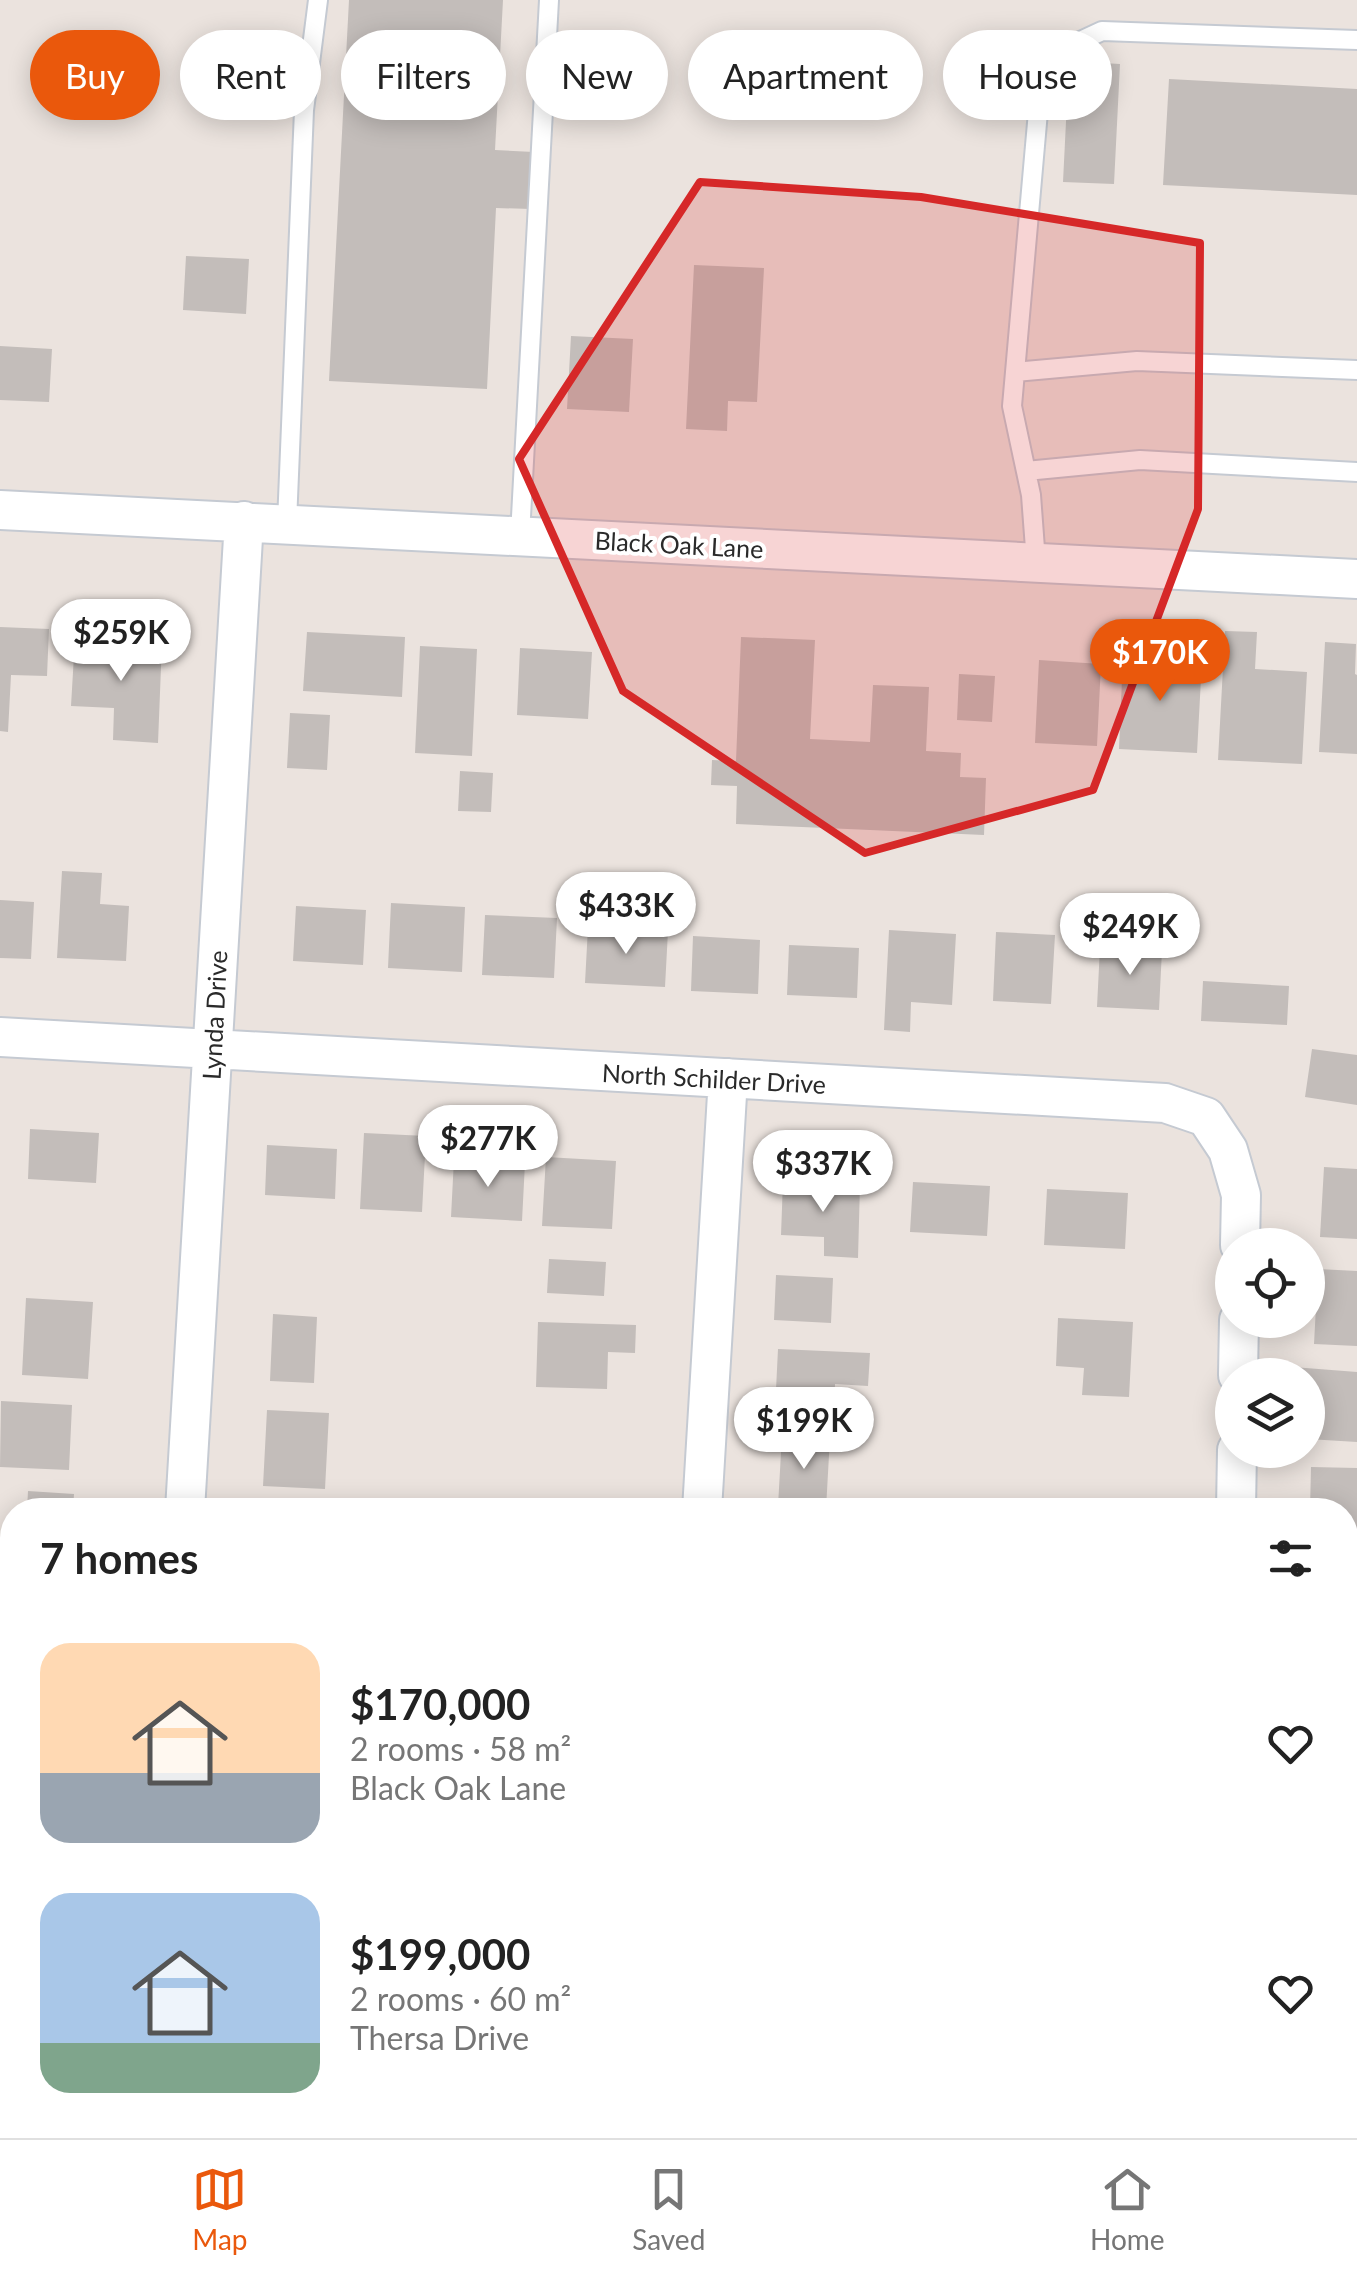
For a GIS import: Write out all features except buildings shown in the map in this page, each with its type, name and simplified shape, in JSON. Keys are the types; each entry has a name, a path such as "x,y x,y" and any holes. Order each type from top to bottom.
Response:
{"street":[{"name":"Black Oak Lane","path":"0,510 1357,579"},
{"name":"Lynda Drive","path":"187,1498 244,521"},
{"name":"North Schilder Drive","path":"0,1037 1165,1103 1206,1117 1228,1150 1241,1195 1240,1228"},
{"path":"703,1498 728,1078"},
{"path":"1236,1498 1237,1468"}],"lane":[{"path":"287,523 304,110 318,0"},
{"path":"520,535 549,0"},
{"path":"1036,562 1031,496 1012,406 1040,89 1059,52 1102,31 1357,40"},
{"path":"1015,372 1137,362 1357,370"},
{"path":"1026,472 1140,460 1357,472"}],"highlighted area":[{"path":"700,182 921,197 1200,243 1198,509 1093,790 865,853 623,691 519,459"}]}
